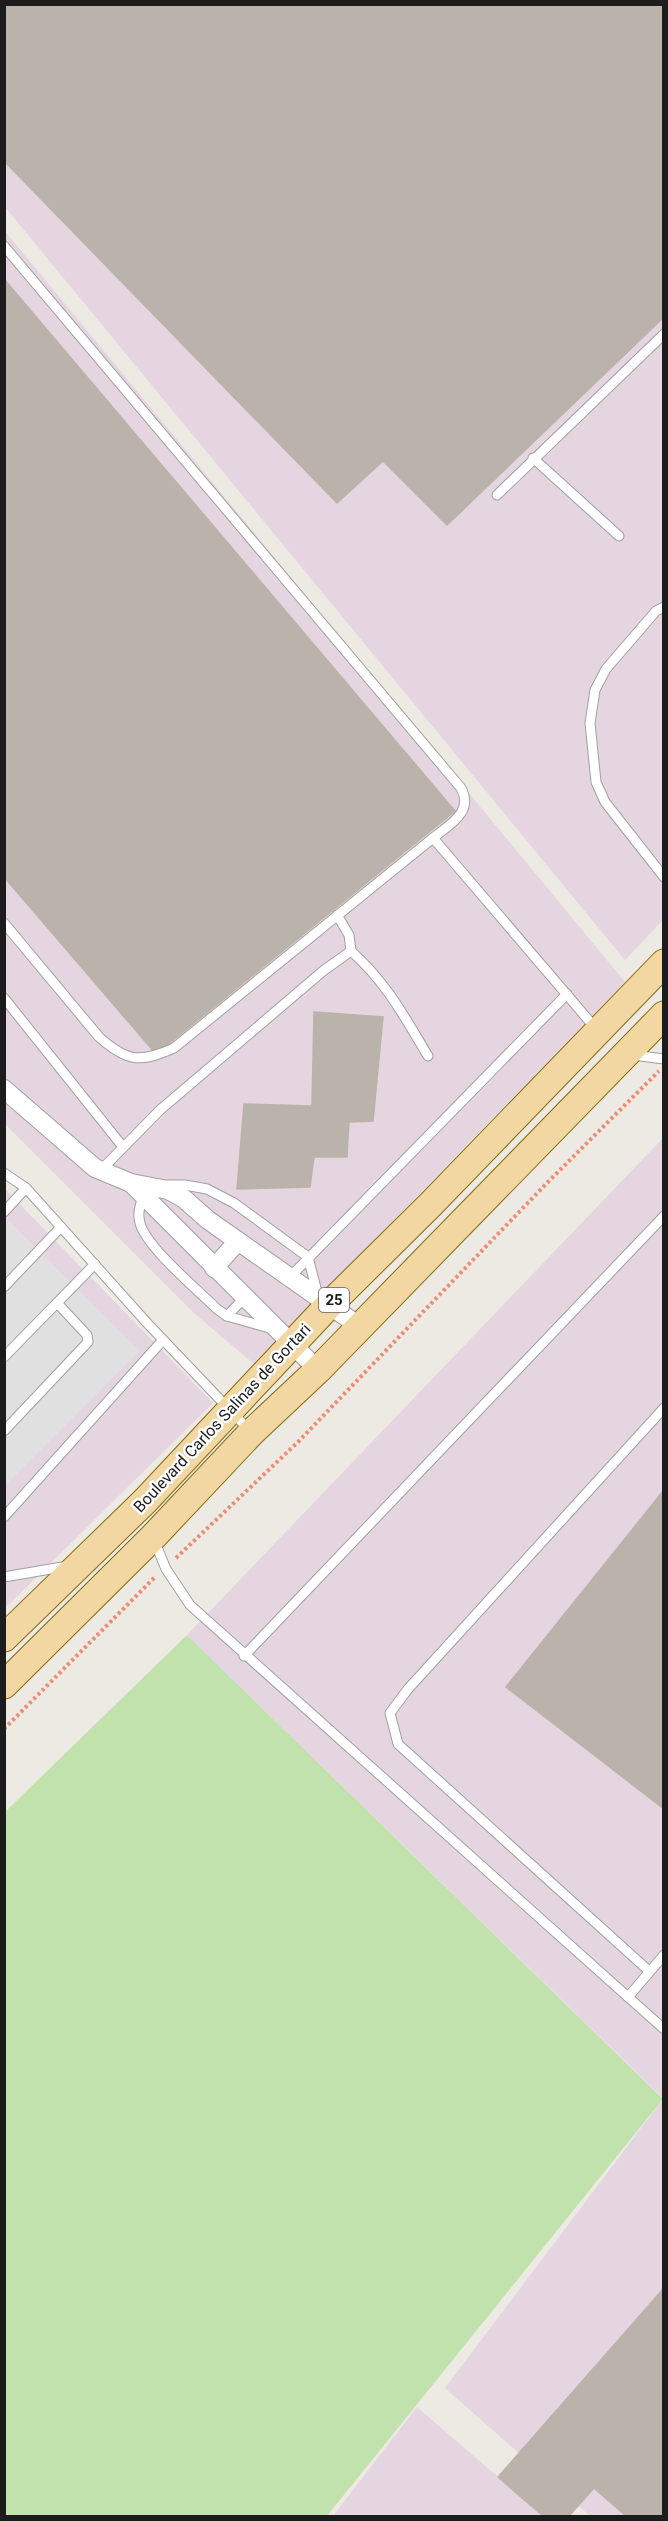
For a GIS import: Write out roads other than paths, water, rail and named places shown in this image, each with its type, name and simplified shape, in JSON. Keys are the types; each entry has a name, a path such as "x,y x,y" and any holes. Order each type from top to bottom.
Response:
{"main road":[{"name":"Boulevard Carlos Salinas de Gortari","path":"4,1638 145,1501 229,1409 284,1338 598,1032 663,963"},
{"name":"Boulevard Carlos Salinas de Gortari","path":"4,1685 153,1537 251,1433 318,1370 663,1015"}],"street":[{"path":"4,1089 78,1154 101,1170 142,1188 183,1198 359,1326"},
{"path":"142,1188 214,1268 318,1370"},
{"path":"214,1268 238,1240"}],"lane":[{"path":"4,246 461,788 466,798 466,807 458,818 434,838 174,1048 153,1058 133,1059 113,1050 99,1037 4,923"},
{"path":"497,495 663,334"},
{"path":"533,458 619,536"},
{"path":"663,607 656,611 606,669 595,690 590,723 596,782 605,802 663,877"},
{"path":"434,838 598,1032"},
{"path":"337,915 349,935 351,951 372,969 390,991 428,1056"},
{"path":"101,1170 160,1110 323,971 351,951"},
{"path":"290,1277 567,994"},
{"path":"4,998 123,1147"},
{"path":"625,1055 663,1059"},
{"path":"4,1173 26,1188 164,1341 251,1433"},
{"path":"284,1338 217,1310 147,1239 139,1220 142,1188 185,1185 207,1190 234,1203 308,1257 324,1301"},
{"path":"4,1212 26,1188"},
{"path":"244,1656 663,1216"},
{"path":"4,1287 61,1227"},
{"path":"4,1357 95,1264"},
{"path":"227,1316 244,1298"},
{"path":"4,1431 88,1342 87,1335 57,1303"},
{"path":"4,1517 164,1341"},
{"path":"649,1971 398,1744 390,1713 408,1689 663,1408"},
{"path":"153,1537 165,1567 186,1601 244,1656 663,2029"},
{"path":"4,1577 79,1564"},
{"path":"628,1997 663,1955"}]}
